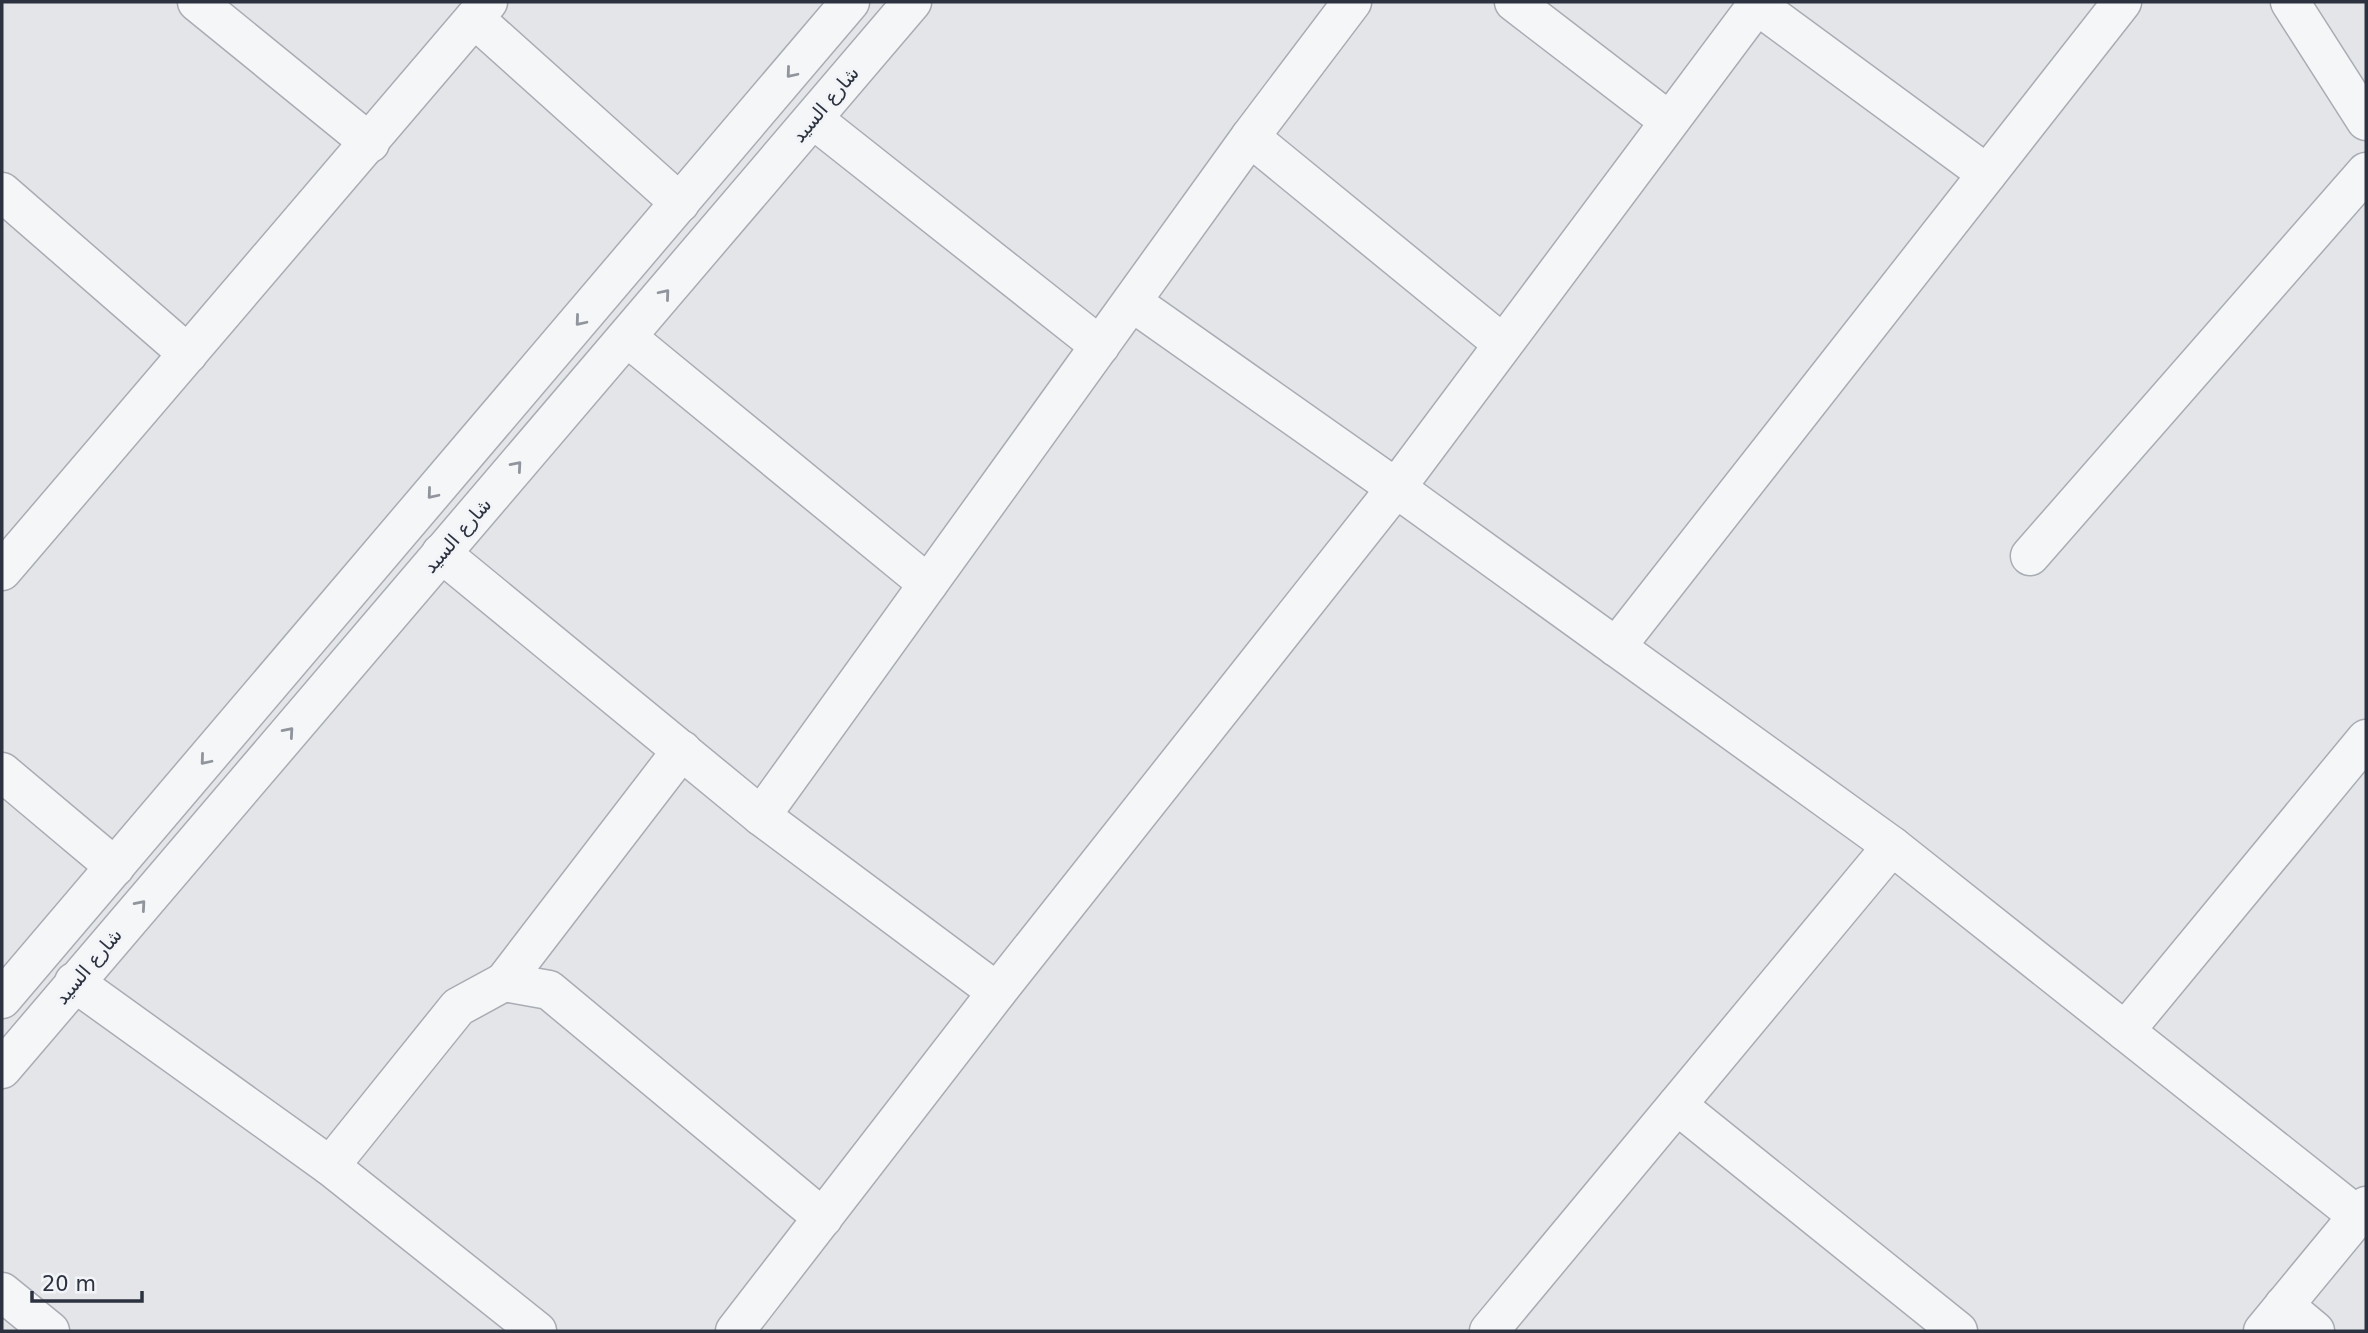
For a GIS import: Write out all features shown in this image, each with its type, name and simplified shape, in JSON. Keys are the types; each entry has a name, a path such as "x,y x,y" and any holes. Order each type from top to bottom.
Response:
{"street":[{"path":"197,2 370,143"},
{"path":"2,999 850,2"},
{"name":"شارع السيد","path":"2,1069 912,2"},
{"path":"761,816 1251,137 1352,2"},
{"path":"1514,2 1669,121"},
{"path":"1616,647 2122,2"},
{"path":"2290,2 2366,121"},
{"path":"736,1331 997,992 1396,488 1758,3 1987,174"},
{"path":"9,549 188,354 482,11 680,203"},
{"path":"822,36 858,65"},
{"path":"813,119 1100,346"},
{"path":"1251,137 1503,344"},
{"path":"2030,556 2366,172"},
{"path":"2,192 188,354"},
{"path":"1132,302 1396,488 1892,846 2125,1031 2362,1211 2274,1318 2315,1331"},
{"path":"628,338 928,584"},
{"path":"442,553 761,816 997,992"},
{"path":"2125,1031 2366,739"},
{"path":"330,1166 458,1007 504,982 682,750"},
{"path":"2,772 115,867"},
{"path":"1501,1327 1677,1105 1892,846"},
{"path":"75,982 330,1166 537,1331"},
{"path":"504,982 549,990 823,1218"},
{"path":"1677,1105 1958,1331"},
{"path":"2,1292 50,1331"}]}
